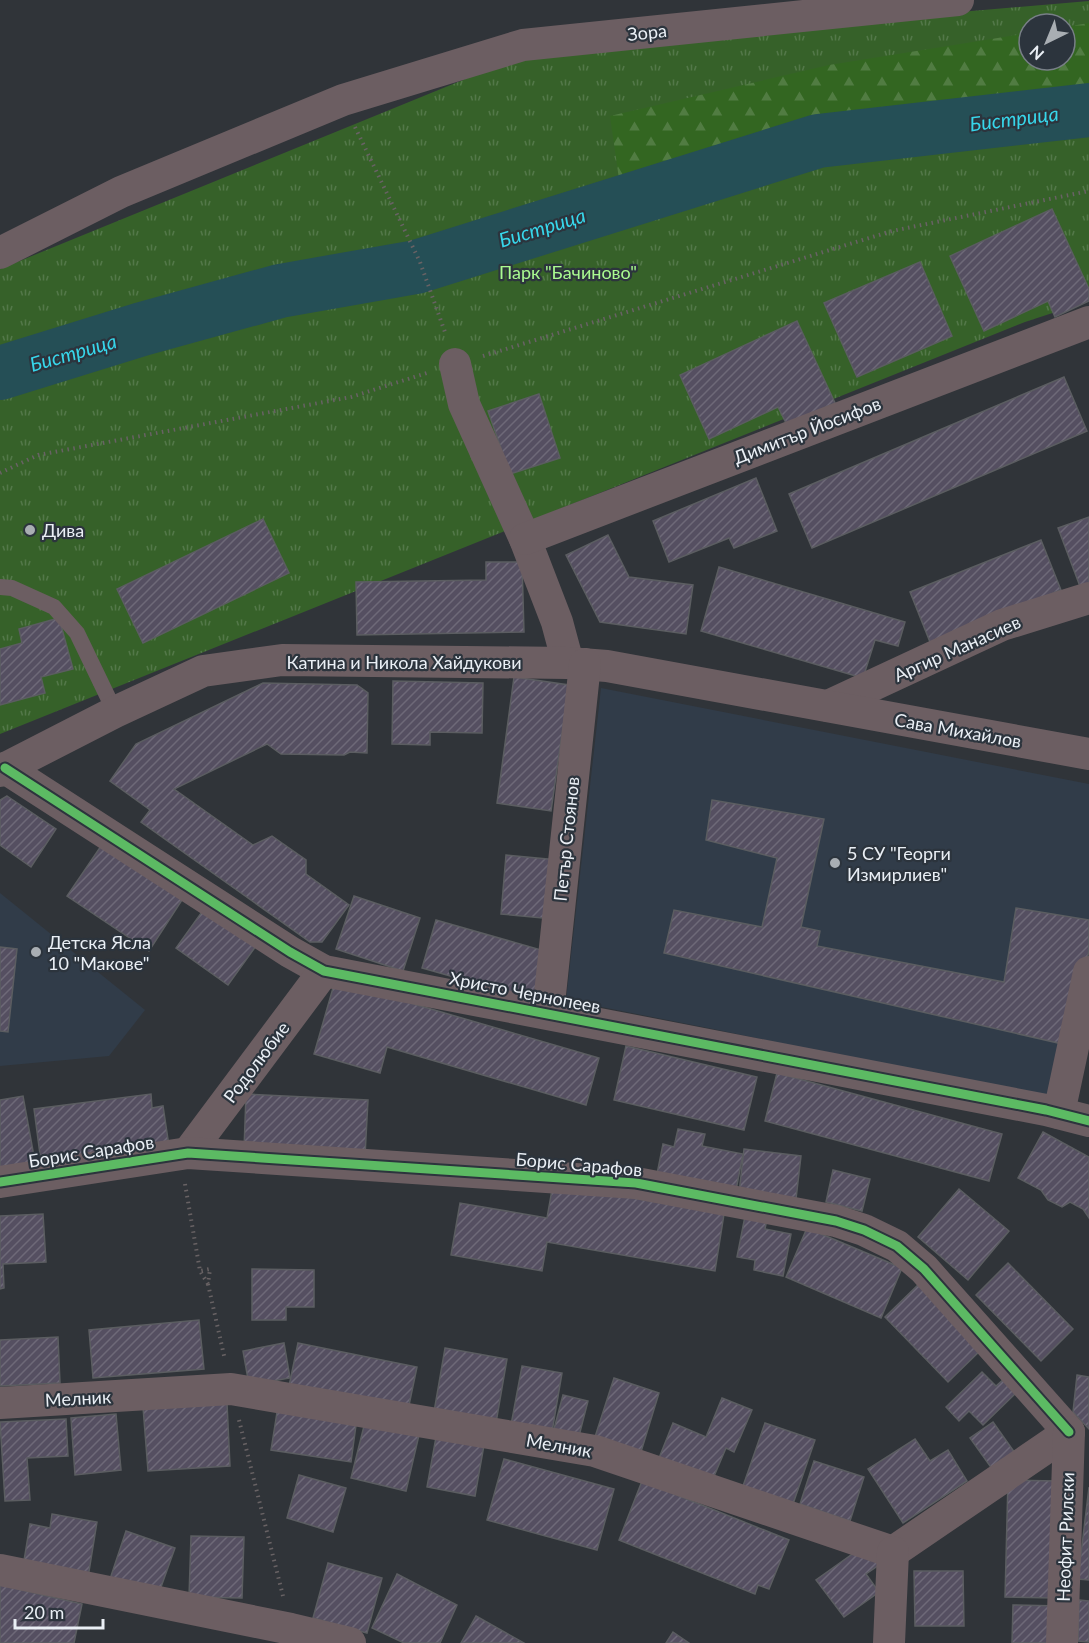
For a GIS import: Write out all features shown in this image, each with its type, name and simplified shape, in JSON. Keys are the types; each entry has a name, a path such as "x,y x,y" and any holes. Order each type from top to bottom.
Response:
{"street":[{"name":"Зора","path":"343,100 523,45 958,0"},
{"path":"0,253 121,192 343,100"},
{"name":"Димитър Йосифов","path":"525,539 1089,322"},
{"path":"452,353 464,404 525,539 557,622 577,664"},
{"name":"Аргир Манасиев","path":"828,706 1002,625 1089,598"},
{"name":"Катина и Никола Хайдукови","path":"2,770 115,712 203,671 282,660 607,666 828,706"},
{"name":"Петър Стоянов","path":"548,1013 577,664"},
{"name":"Сава Михайлов","path":"828,706 1089,754"},
{"name":"Христо Чернопеев","path":"2,770 290,952 324,970 1059,1113 1089,1121"},
{"name":"Родолюбие","path":"184,1153 324,970"},
{"path":"1059,1113 1089,972"},
{"name":"Борис Сарафов","path":"0,1182 184,1153 636,1183 836,1221 864,1230 897,1246 924,1269 1069,1432"},
{"name":"Мелник","path":"0,1403 231,1389 596,1451 893,1552"},
{"path":"889,1643 893,1552 1069,1432"},
{"name":"Неофит Рилски","path":"1062,1643 1069,1432"},
{"path":"0,1570 350,1643"}],"lane":[{"path":"0,587 12,588 54,607 77,633 115,712"}],"path":[{"path":"343,100 420,262 452,353"},
{"path":"0,473 38,455 351,396 452,353 892,231 1089,191"},
{"path":"184,1153 200,1271 208,1284 231,1389 291,1629"},
{"path":"200,1271 210,1269 208,1284"}],"shaded area":[{"name":"5 СУ \"Георги Измирлиев\"","path":"601,688 1089,784 1089,941 1057,1102 566,1000"},
{"name":"Детска Ясла 10 \"Макове\"","path":"0,893 145,1010 109,1056 0,1066"}],"green space":[{"name":"Парк \"Бачиново\"","path":"1089,1 1089,301 1025,322 0,734 0,269 541,48"},
{"path":"1089,23 1089,91 879,124 620,186 610,116 829,65 1017,35 1017,72 1077,72 1077,25"}],"building":[{"path":"1052,209 1089,289 1089,301 1055,317 1048,301 984,331 950,256"},
{"path":"920,262 952,336 857,377 824,303"},
{"path":"797,321 835,403 787,425 778,407 709,439 680,375"},
{"path":"1064,377 1087,431 812,548 789,494"},
{"path":"539,394 560,458 510,474 488,411"},
{"path":"756,478 777,531 734,548 729,538 669,562 653,521"},
{"path":"1089,517 1089,586 1081,589 1058,528"},
{"path":"263,519 289,573 143,643 117,589"},
{"path":"608,535 629,577 693,585 686,634 600,622 566,555"},
{"path":"1041,540 1061,590 930,642 910,592"},
{"path":"486,562 522,562 524,632 357,635 356,582 486,580"},
{"path":"719,567 905,622 898,646 875,640 863,678 701,631"},
{"path":"59,618 73,669 41,677 45,693 0,705 0,649 22,643 19,629"},
{"path":"514,677 569,685 551,811 497,803"},
{"path":"393,681 483,683 482,733 430,732 430,745 392,744"},
{"path":"263,683 357,685 368,693 367,753 281,754 267,744 174,789 253,845 272,836 306,860 306,874 349,905 322,942 310,942 141,822 150,810 110,781 136,744"},
{"path":"7,796 56,829 31,867 0,845 0,800"},
{"path":"712,800 824,819 801,927 820,931 817,946 1004,982 1016,908 1089,920 1089,951 1067,1045 664,953 674,910 762,927 777,858 706,840"},
{"path":"101,846 182,900 149,951 67,896"},
{"path":"506,855 558,860 553,919 501,914"},
{"path":"354,896 420,918 403,971 336,949"},
{"path":"204,909 256,946 228,985 176,948"},
{"path":"436,920 548,952 535,1000 422,968"},
{"path":"0,947 17,949 8,1032 0,1031"},
{"path":"335,981 599,1058 586,1105 387,1047 380,1073 314,1054"},
{"path":"626,1046 757,1077 744,1130 614,1100"},
{"path":"777,1073 1002,1134 989,1181 765,1121"},
{"path":"151,1094 152,1108 163,1106 169,1146 41,1162 34,1109"},
{"path":"246,1094 368,1100 365,1156 244,1150"},
{"path":"23,1096 35,1162 0,1169 0,1100"},
{"path":"678,1129 705,1134 702,1146 743,1154 736,1190 657,1174 663,1144 674,1147"},
{"path":"1043,1132 1089,1157 1089,1218 1083,1209 1070,1202 1062,1207 1048,1200 1041,1190 1018,1178"},
{"path":"744,1149 801,1156 796,1199 739,1193"},
{"path":"833,1170 870,1179 862,1211 826,1202"},
{"path":"553,1184 724,1214 715,1271 547,1242 542,1271 451,1255 460,1203 547,1218"},
{"path":"959,1189 1009,1231 968,1280 918,1237"},
{"path":"43,1214 46,1262 3,1264 4,1288 0,1289 0,1216"},
{"path":"745,1216 767,1219 765,1229 791,1234 783,1276 754,1270 755,1260 737,1257"},
{"path":"807,1228 902,1268 881,1318 786,1277"},
{"path":"1008,1263 1073,1329 1041,1361 976,1295"},
{"path":"252,1269 314,1270 314,1307 286,1307 286,1320 252,1320"},
{"path":"923,1280 986,1345 948,1382 885,1317"},
{"path":"199,1320 204,1369 93,1378 89,1330"},
{"path":"58,1337 60,1383 0,1386 0,1340"},
{"path":"284,1343 290,1378 249,1385 243,1351"},
{"path":"298,1343 417,1367 408,1410 289,1386"},
{"path":"445,1348 507,1359 496,1423 434,1412"},
{"path":"522,1366 562,1373 552,1432 511,1425"},
{"path":"982,1372 996,1386 1005,1378 1018,1391 983,1425 969,1411 959,1421 946,1407"},
{"path":"1077,1375 1089,1377 1089,1429 1073,1412"},
{"path":"614,1378 659,1393 640,1455 594,1440"},
{"path":"563,1395 588,1401 579,1436 554,1429"},
{"path":"722,1398 752,1410 734,1452 726,1448 712,1481 659,1458 673,1423 706,1437"},
{"path":"227,1403 230,1466 148,1471 143,1407"},
{"path":"278,1406 357,1418 351,1462 271,1450"},
{"path":"116,1414 121,1470 75,1475 71,1418"},
{"path":"66,1419 68,1456 27,1458 30,1500 5,1501 0,1422"},
{"path":"365,1422 419,1435 406,1491 351,1478"},
{"path":"993,1422 1017,1456 995,1473 970,1438"},
{"path":"765,1423 815,1440 793,1504 743,1486"},
{"path":"436,1437 484,1445 475,1496 427,1487"},
{"path":"915,1439 930,1461 948,1450 967,1481 903,1523 868,1469"},
{"path":"504,1459 614,1489 597,1550 487,1520"},
{"path":"814,1461 864,1477 850,1521 800,1504"},
{"path":"299,1475 346,1488 333,1532 287,1518"},
{"path":"1008,1480 1057,1481 1054,1598 1005,1597"},
{"path":"642,1481 789,1540 769,1589 758,1585 755,1594 619,1540"},
{"path":"1089,1487 1089,1580 1078,1579"},
{"path":"52,1514 97,1522 87,1584 22,1573 30,1524 50,1528"},
{"path":"126,1531 175,1548 156,1601 108,1585"},
{"path":"191,1536 244,1537 242,1598 189,1597"},
{"path":"865,1545 879,1565 866,1574 879,1592 844,1617 816,1580"},
{"path":"328,1563 382,1578 367,1633 313,1618"},
{"path":"914,1571 963,1571 964,1626 915,1626"},
{"path":"397,1574 457,1605 440,1643 404,1643 372,1628"},
{"path":"0,1585 82,1604 74,1643 0,1643"},
{"path":"1079,1600 1089,1601 1089,1642 1078,1641"},
{"path":"1013,1605 1060,1606 1059,1643 1012,1643"},
{"path":"476,1616 524,1643 461,1643"},
{"path":"673,1632 689,1643 666,1643"}],"waterway":[{"name":"Бистрица","path":"0,373 142,329 280,291 416,267 818,141 1089,110"}],"cycle path":[{"path":"5,768 290,952 324,971 1046,1110 1089,1121"},
{"path":"0,1182 188,1153 636,1183 836,1221 864,1230 897,1246 924,1269 1069,1432"}],"place":[{"name":"Дива","path":"30,530"},
{"name":"5 СУ \"Георги Измирлиев\"","path":"835,863"},
{"name":"Детска Ясла 10 \"Макове\"","path":"36,952"}]}
